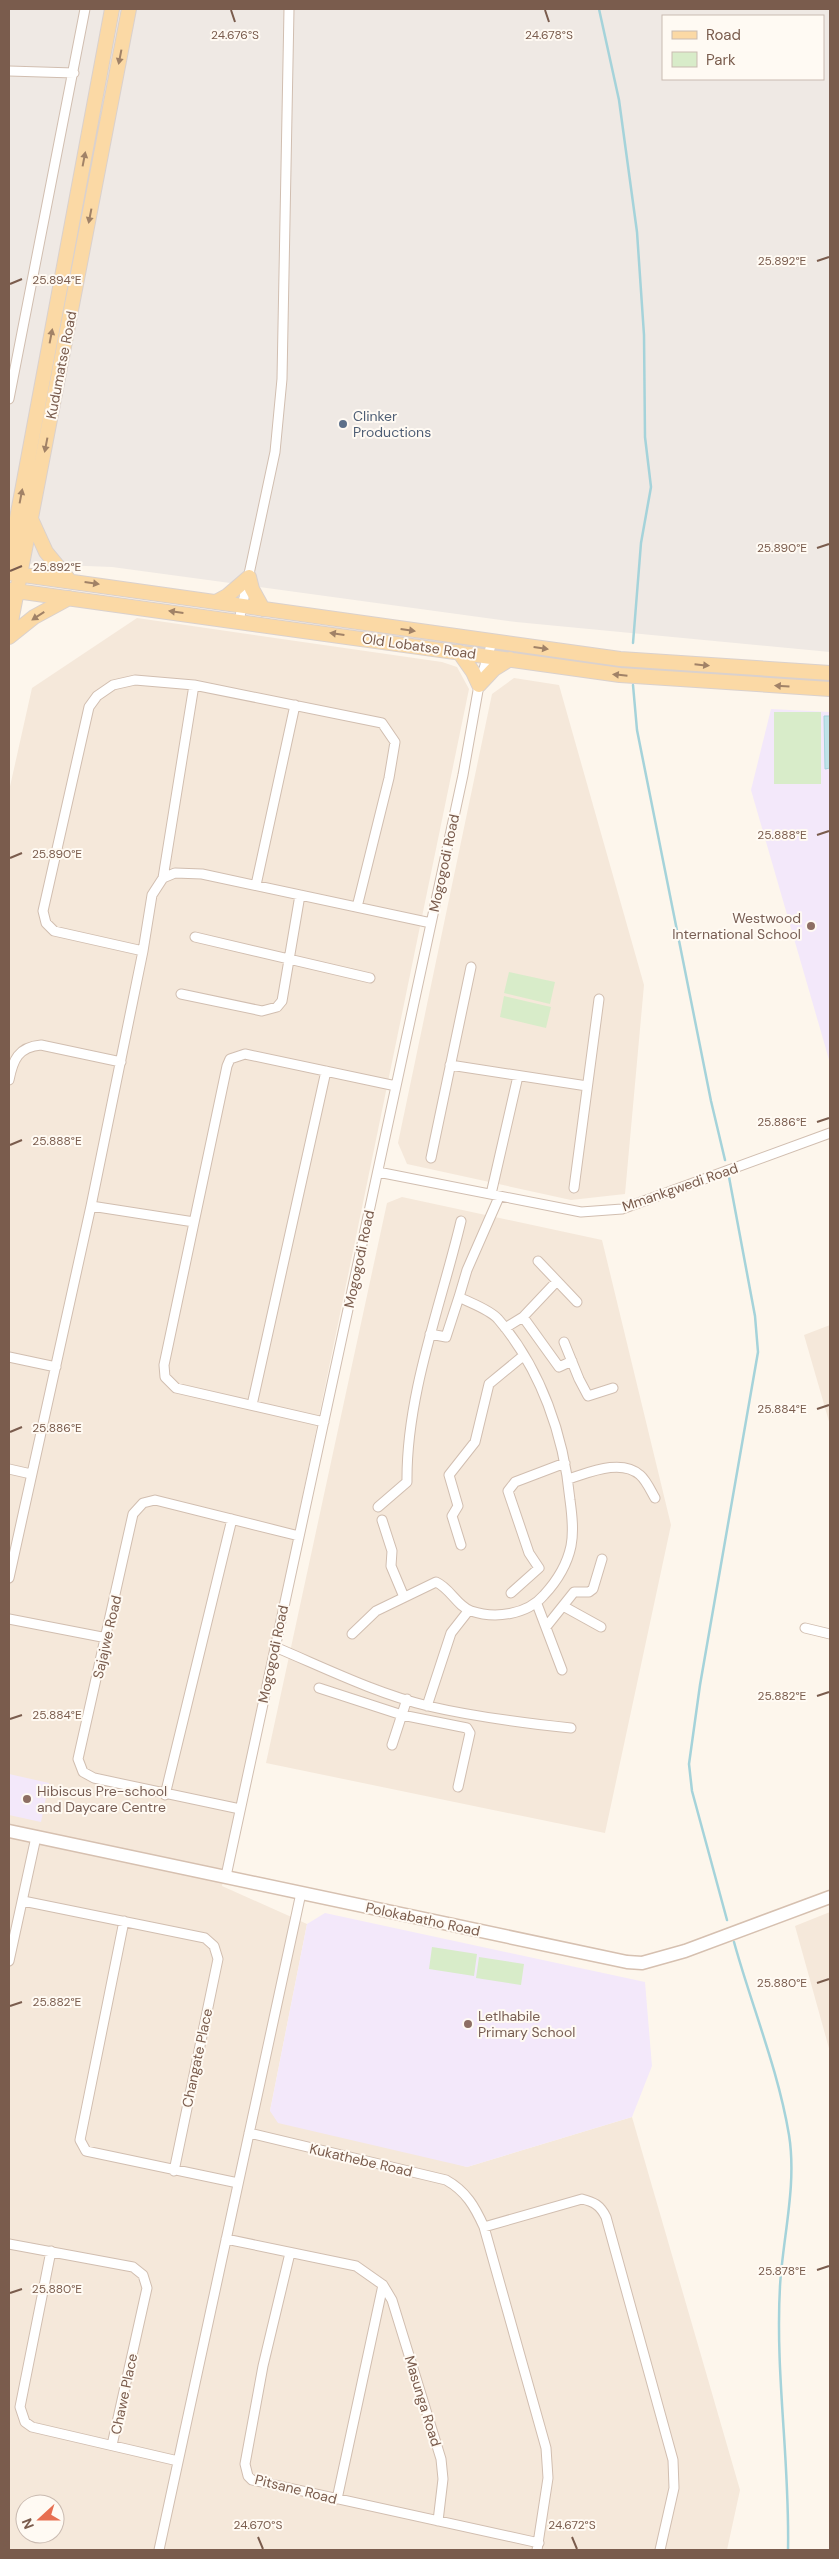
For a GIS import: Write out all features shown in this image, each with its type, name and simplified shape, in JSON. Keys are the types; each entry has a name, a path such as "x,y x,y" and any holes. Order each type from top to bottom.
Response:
{"main road":[{"name":"Kudumatse Road","path":"9,561 12,530 112,9"},
{"name":"Kudumatse Road","path":"9,632 14,573 32,520 129,9"},
{"path":"32,520 46,552 69,580"},
{"name":"Old Lobatse Road","path":"14,573 620,659 830,673"},
{"path":"216,602 228,596 249,577 252,589 263,609"},
{"name":"Old Lobatse Road","path":"13,591 239,620 620,675 830,689"},
{"path":"9,637 34,617 68,598"},
{"path":"458,652 474,672 479,686 494,669 510,659"}],"street":[{"path":"9,399 85,9"},
{"path":"239,620 275,452 282,379 289,9"},
{"path":"9,71 74,73"},
{"name":"Mogogodi Road","path":"226,1876 464,775 479,686 492,642"},
{"path":"143,951 54,931 46,923 43,911 89,707 97,696 125,681 134,680 194,685 382,723 395,742 389,778 357,907"},
{"path":"9,1578 30,1474 56,1367 91,1206 143,951 152,895 163,878 194,685"},
{"path":"256,885 295,705"},
{"path":"163,878 175,873 185,872 256,885 432,923"},
{"path":"181,994 262,1011 270,1010 282,1001 300,895"},
{"path":"195,937 370,978"},
{"path":"432,1158 471,967"},
{"path":"574,1188 599,999"},
{"path":"9,1080 12,1063 20,1051 30,1046 41,1045 121,1062"},
{"path":"324,1422 176,1388 165,1377 164,1365 194,1222 230,1059 245,1054 396,1086"},
{"path":"450,1065 588,1086"},
{"path":"252,1405 326,1071"},
{"path":"430,1334 446,1337 467,1270 495,1195 518,1076"},
{"name":"Mmankgwedi Road","path":"378,1172 582,1212 622,1209 830,1133"},
{"path":"91,1206 194,1222"},
{"path":"378,1507 406,1482 408,1452 421,1372 461,1221"},
{"path":"538,1261 577,1302"},
{"path":"505,1328 523,1317 557,1281"},
{"path":"352,1634 376,1611 436,1582 443,1585 469,1610 500,1615 523,1611 537,1604 555,1584 566,1564 571,1545 572,1522 568,1479 548,1404 523,1356 496,1317 459,1297"},
{"path":"523,1317 559,1367 572,1361"},
{"path":"564,1342 588,1396 613,1388"},
{"path":"461,1545 452,1516 458,1506 449,1475 475,1442 489,1384 523,1356"},
{"path":"9,1357 56,1367"},
{"path":"511,1593 539,1568 529,1553 508,1491 510,1486 515,1482 565,1463"},
{"path":"568,1479 606,1468 626,1468 640,1474 655,1498"},
{"path":"9,1469 30,1474"},
{"name":"Sajajwe Road","path":"240,1810 94,1778 83,1772 78,1759 107,1638 133,1514 143,1504 155,1500 299,1536"},
{"path":"164,1794 232,1519"},
{"path":"382,1520 392,1551 391,1566 404,1597"},
{"path":"546,1627 574,1592 589,1592 593,1590 602,1558"},
{"path":"537,1604 562,1670"},
{"path":"563,1606 601,1627"},
{"path":"427,1706 451,1634 469,1610"},
{"path":"9,1619 107,1638"},
{"path":"805,1628 830,1634"},
{"path":"275,1646 375,1689 427,1706 503,1720 571,1728"},
{"path":"319,1688 402,1714 467,1728 470,1734 458,1787"},
{"path":"392,1745 407,1699"},
{"name":"Polokabatho Road","path":"9,1831 626,1962 642,1963 685,1951 830,1897"},
{"path":"9,1961 36,1837"},
{"path":"160,2550 301,1893"},
{"path":"23,1900 124,1921 80,2140 86,2151 238,2183"},
{"name":"Changate Place","path":"124,1921 204,1938 214,1946 218,1958 174,2171"},
{"name":"Kukathebe Road","path":"249,2133 446,2180 467,2196 474,2204 484,2227"},
{"path":"538,2546 548,2478 546,2448 484,2227 582,2199 593,2201 601,2207 606,2216 673,2460 674,2488 660,2550"},
{"path":"226,2239 356,2266 383,2285 337,2499"},
{"path":"9,2244 51,2251"},
{"name":"Chawe Place","path":"51,2251 133,2267 143,2275 147,2288 112,2446 32,2427 25,2422 22,2415 20,2407 51,2251"},
{"name":"Pitsane Road","path":"290,2253 263,2366 245,2470 252,2480 438,2521 538,2546"},
{"name":"Masunga Road","path":"383,2285 392,2300 442,2464 444,2478 438,2521"},
{"path":"112,2446 178,2461"}],"shaded area":[{"path":"9,9 830,9 830,652 516,622 112,567 9,563"},
{"path":"137,618 442,662 457,667 469,689 222,1886 307,1924 270,2111 467,2167 632,2117 740,2490 727,2550 9,2550 9,791 32,688"},
{"path":"514,678 559,685 644,985 625,1194 571,1200 407,1164 398,1143 492,694"},
{"name":"Westwood International School","path":"771,709 830,712 830,1063 751,790"},
{"path":"402,1197 602,1240 671,1525 605,1833 266,1763 387,1203"},
{"path":"830,1325 830,1425 804,1335"},
{"name":"Hibiscus Pre-school and Daycare Centre","path":"9,1774 49,1783 41,1822 9,1815"},
{"path":"830,1912 830,2052 795,1926"},
{"name":"Letlhabile Primary School","path":"325,1913 645,1982 652,2066 632,2117 467,2167 278,2123 270,2111 307,1924"}],"green space":[{"path":"774,712 821,712 821,784 774,784"},
{"path":"509,972 555,982 550,1004 504,993"},
{"path":"504,996 551,1007 546,1028 500,1017"},
{"path":"432,1947 477,1954 474,1976 429,1969"},
{"path":"479,1957 524,1964 521,1985 476,1978"}],"water":[{"path":"824,716 830,716 830,768 825,769"}],"waterway":[{"path":"599,9 619,100 637,232 644,335 645,437 651,487 641,543 633,643"},
{"path":"633,685 637,730 711,1101 725,1160"},
{"path":"727,1920 692,1791 689,1764 700,1685 758,1352 755,1316 729,1177"},
{"path":"734,1942 772,2062 784,2110 791,2154 789,2210 780,2286 779,2319 779,2352 787,2484 788,2550"}],"place":[{"name":"Clinker Productions","path":"343,424"},
{"name":"Westwood International School","path":"811,926"},
{"name":"Hibiscus Pre-school and Daycare Centre","path":"27,1799"},
{"name":"Letlhabile Primary School","path":"468,2024"}]}
